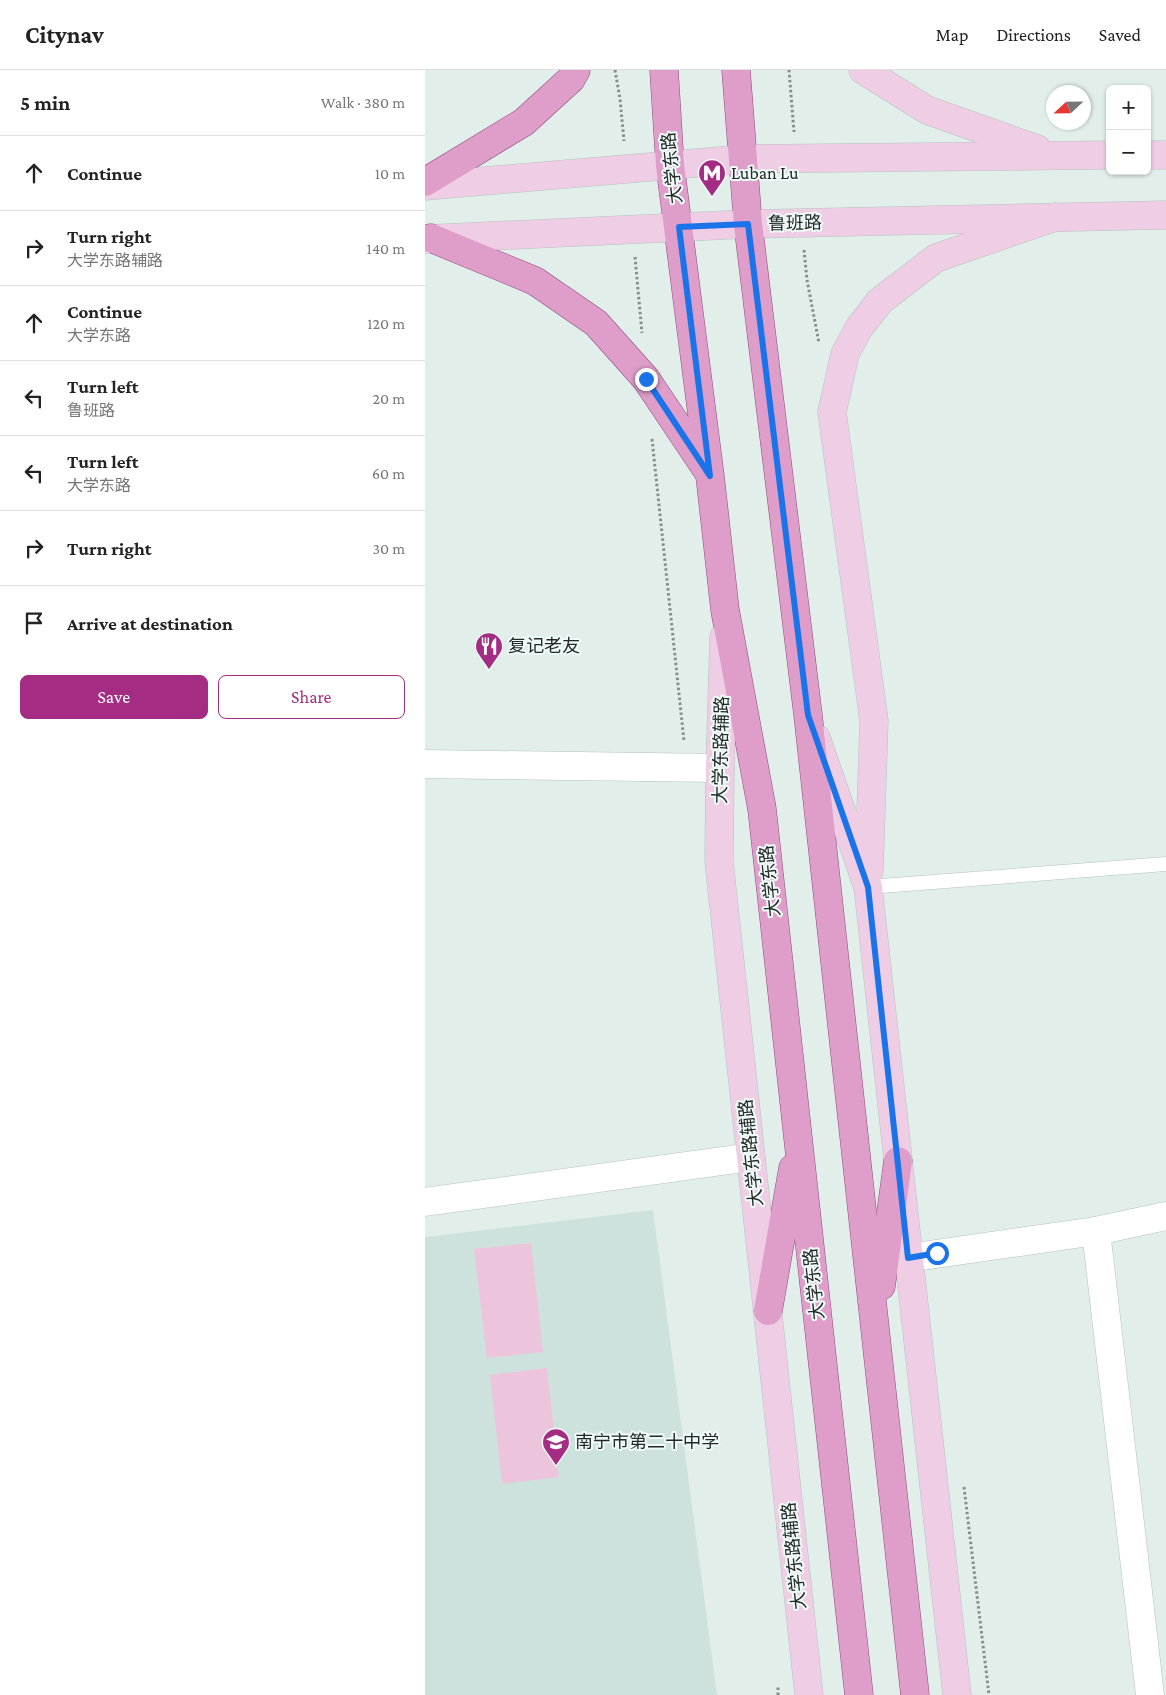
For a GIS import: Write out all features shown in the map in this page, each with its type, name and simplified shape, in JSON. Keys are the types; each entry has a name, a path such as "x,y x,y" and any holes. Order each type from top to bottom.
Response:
{"main road":[{"path":"425,182 524,122 571,79 576,70"},
{"name":"大学东路","path":"664,70 671,165 725,610 762,809 859,1695"},
{"path":"736,70 748,224 808,715 915,1695"},
{"path":"863,70 927,110 1055,156"},
{"path":"425,186 744,159 1106,155"},
{"path":"1151,155 1166,155"},
{"name":"鲁班路","path":"428,239 748,224 1166,215"},
{"path":"957,1695 868,887 874,721 832,412 845,354 859,328 880,301 937,258 1055,217"},
{"path":"428,239 535,281 597,323 646,379 710,476"},
{"name":"大学东路辅路","path":"725,610 719,861 809,1695"},
{"path":"808,715 868,887"},
{"path":"768,1311 798,1137"},
{"path":"875,1330 898,1161"}],"street":[{"path":"425,764 720,768"},
{"path":"425,1202 751,1157"},
{"path":"908,1258 1096,1231 1166,1216"},
{"path":"1096,1231 1150,1695"}],"lane":[{"path":"868,887 1166,864"}],"shaded area":[{"name":"南宁市第二十中学","path":"653,1210 717,1695 425,1695 425,1237"},
{"path":"531,1243 543,1352 487,1358 474,1249"},
{"path":"547,1368 559,1477 502,1484 490,1375"}],"place":[{"name":"Luban Lu","path":"712,197"},
{"name":"复记老友","path":"489,670"},
{"name":"南宁市第二十中学","path":"556,1466"}],"route":[{"path":"646,379 710,476 679,227 748,224 808,715 868,887 908,1258 937,1253"}]}
